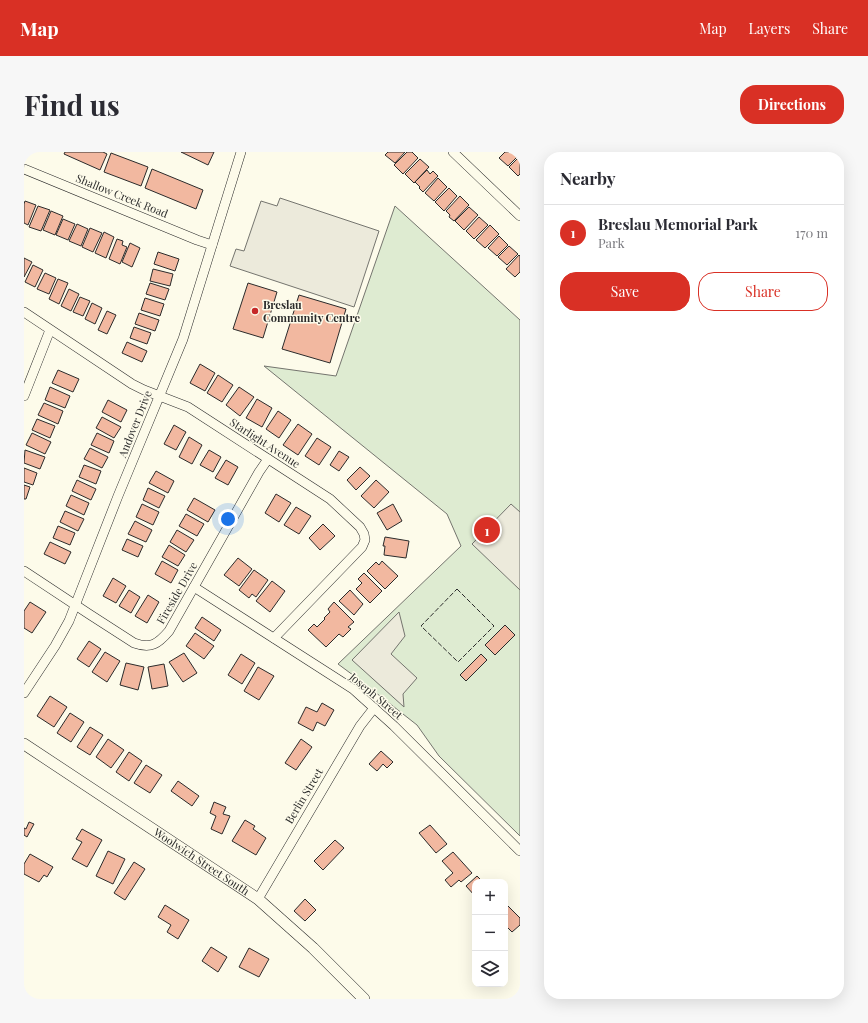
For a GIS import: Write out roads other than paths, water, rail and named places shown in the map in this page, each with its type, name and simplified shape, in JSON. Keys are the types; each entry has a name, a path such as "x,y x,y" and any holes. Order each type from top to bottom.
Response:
{"street":[{"name":"Andover Drive","path":"24,692 55,646 69,621 183,339 241,152"},
{"path":"453,152 520,216"},
{"name":"Shallow Creek Road","path":"24,169 212,245"},
{"name":"Starlight Avenue","path":"24,312 132,384 188,407 330,499 360,527 364,534 365,540 362,547 274,638"},
{"path":"24,396 50,330"},
{"name":"Fireside Drive","path":"24,571 134,642 142,645 158,643 169,631 268,459"},
{"name":"Joseph Street","path":"194,587 353,689 432,763 520,851"},
{"name":"Berlin Street","path":"258,899 360,726 374,708"},
{"name":"Woolwich Street South","path":"24,744 258,899 312,948 364,999"}],"place":[{"name":"Breslau Community Centre","path":"255,311"},
{"name":"Breslau Memorial Park","path":"487,530"}]}
